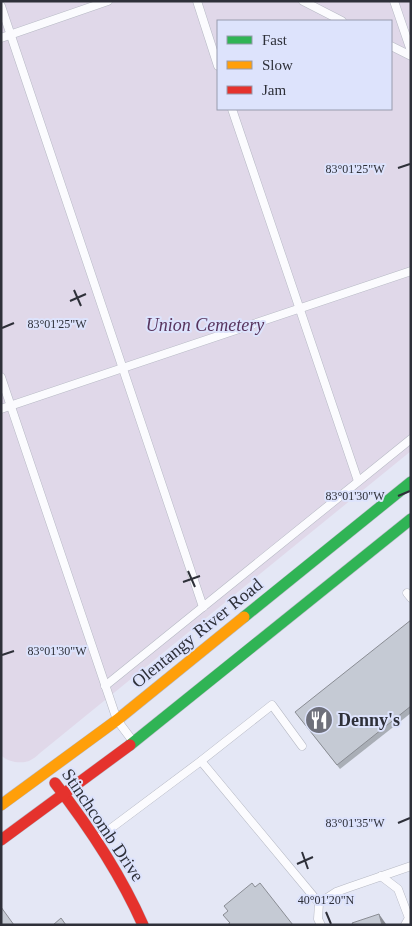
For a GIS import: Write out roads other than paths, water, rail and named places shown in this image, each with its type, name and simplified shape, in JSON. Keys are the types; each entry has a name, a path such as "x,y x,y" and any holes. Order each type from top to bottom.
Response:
{"main road":[{"name":"Olentangy River Road","path":"1,805 117,720 411,482"},
{"path":"1,840 134,742 411,520"},
{"name":"Stinchcomb Drive","path":"47,772 111,862 143,925"}],"lane":[{"path":"1,38 108,1"},
{"path":"196,1 217,63"},
{"path":"303,1 340,20"},
{"path":"394,1 411,51"},
{"path":"1,6 203,607"},
{"path":"392,46 411,56"},
{"path":"232,110 358,482"},
{"path":"1,409 411,271"},
{"path":"1,377 117,720 134,742"},
{"path":"105,686 411,439"},
{"path":"96,840 272,706 302,746"},
{"path":"201,761 320,903 318,919 321,925"},
{"path":"320,903 336,892 411,866"},
{"path":"381,876 398,889 409,918 404,925"}],"place":[{"name":"Denny's","path":"319,720"}],"park label":[{"name":"Union Cemetery","path":"205,325"}]}
